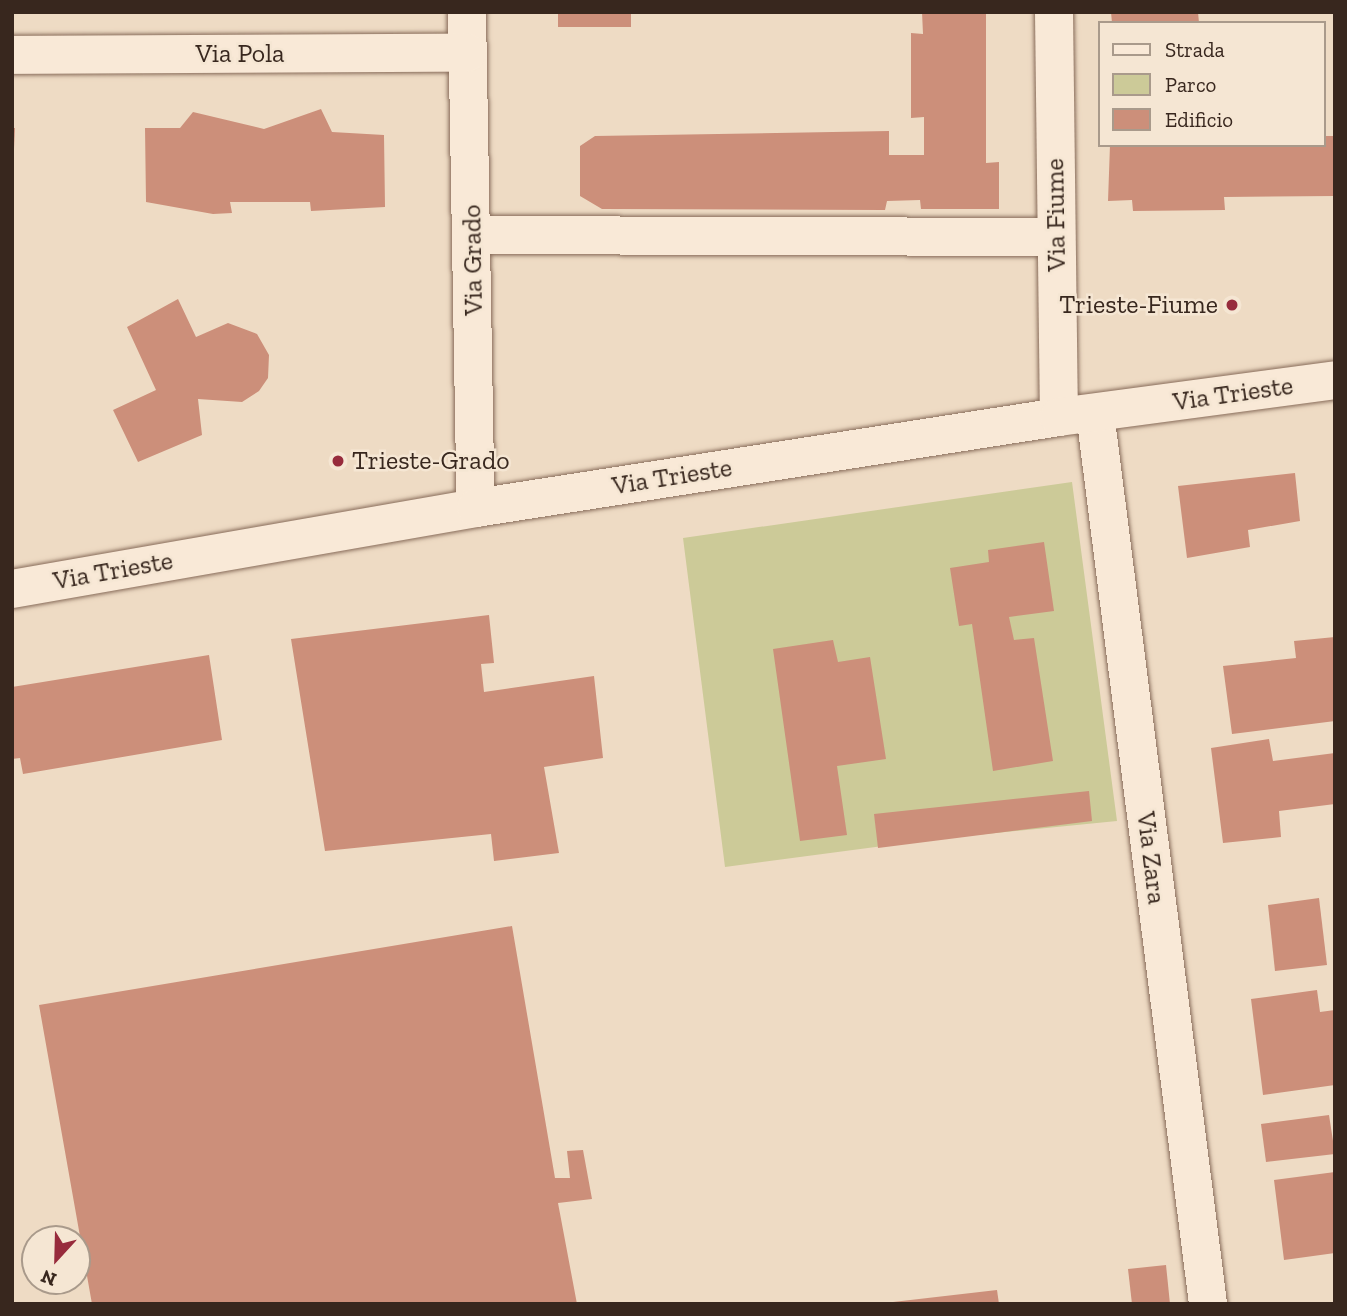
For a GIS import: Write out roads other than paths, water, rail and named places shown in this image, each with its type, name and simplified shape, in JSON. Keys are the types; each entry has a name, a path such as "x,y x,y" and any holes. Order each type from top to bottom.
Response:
{"street":[{"name":"Via Grado","path":"467,12 476,508"},
{"name":"Via Fiume","path":"1054,12 1056,237 1077,415"},
{"name":"Via Pola","path":"12,55 467,53"},
{"path":"473,235 1056,237"},
{"name":"Via Trieste","path":"12,589 476,508 1077,415 1335,380"},
{"name":"Via Zara","path":"1077,415 1208,1304"}],"place":[{"name":"Trieste-Fiume","path":"1232,305"},
{"name":"Trieste-Grado","path":"338,461"}]}
